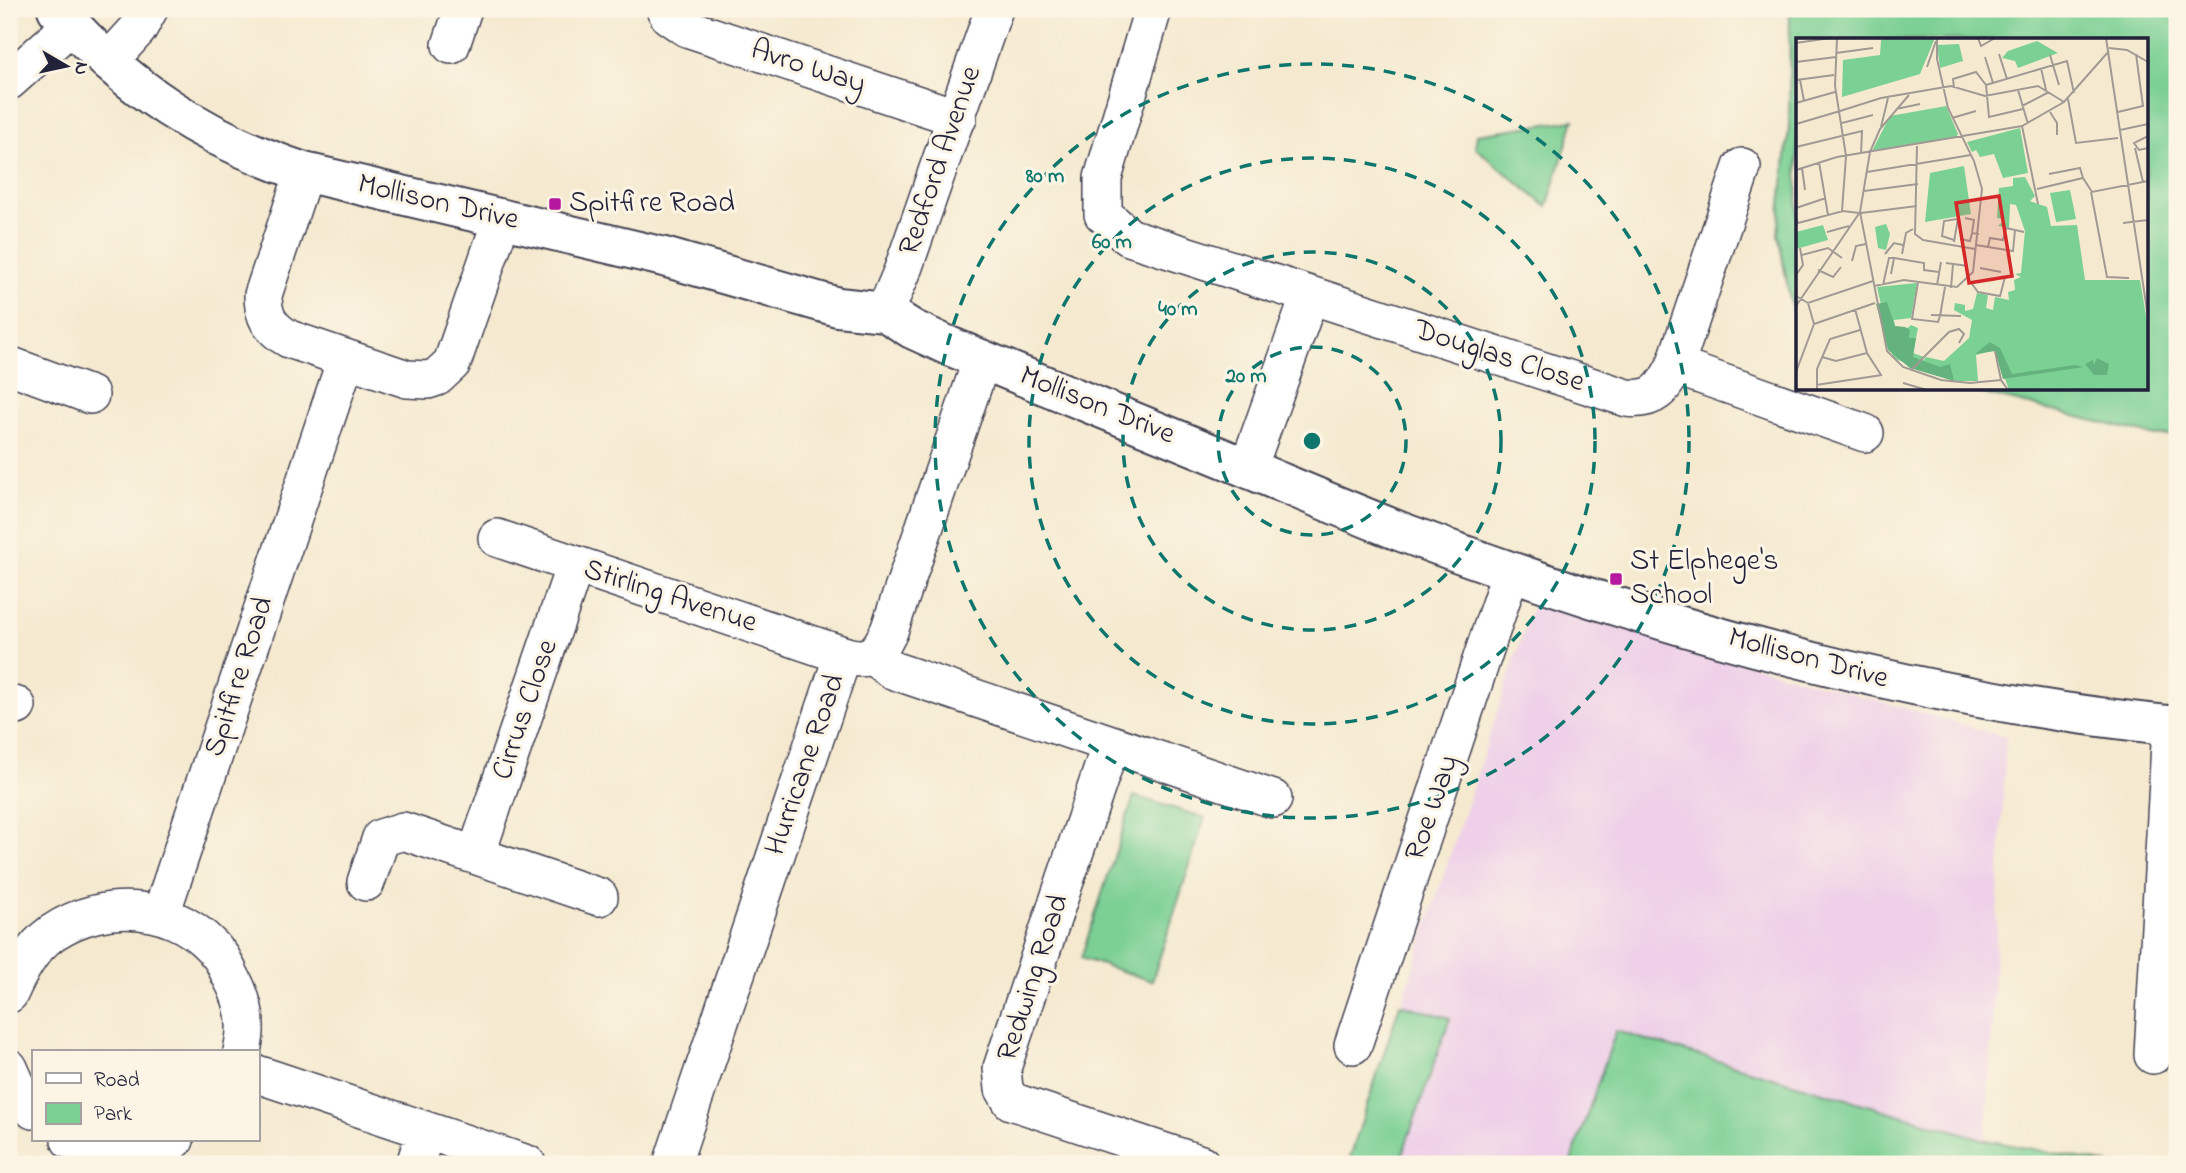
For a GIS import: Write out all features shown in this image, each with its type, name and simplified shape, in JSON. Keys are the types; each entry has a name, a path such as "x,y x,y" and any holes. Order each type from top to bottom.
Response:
{"main road":[{"name":"Mollison Drive","path":"63,16 108,62 166,107 196,126 270,160 304,172 674,260 838,307 885,312 912,329 982,359 1397,530 1616,606 1837,669 1994,702 2174,726"}],"street":[{"path":"108,62 138,29 149,9"},
{"path":"451,45 463,9"},
{"name":"Avro Way","path":"665,9 669,16 687,28 958,118"},
{"name":"Redford Avenue","path":"885,312 958,118 994,9"},
{"name":"Douglas Close","path":"1153,9 1103,178 1103,214 1129,237 1627,398 1640,399 1655,394 1666,384 1675,366 1742,167"},
{"path":"9,81 57,38 63,16"},
{"path":"304,172 262,295 267,322 289,339 407,380 419,381 437,377 453,363 502,218"},
{"path":"1248,468 1310,295"},
{"name":"Spitfire Road","path":"161,914 346,359"},
{"name":"Hurricane Road","path":"672,1164 858,656 881,647 889,631 982,359"},
{"path":"9,365 90,395"},
{"path":"1675,366 1865,433"},
{"name":"Stirling Avenue","path":"497,538 858,656"},
{"name":"Cirrus Close","path":"476,855 575,565"},
{"name":"Roe Way","path":"1353,1045 1511,571"},
{"path":"858,656 892,670 1273,799"},
{"path":"2153,1055 2168,931 2174,726"},
{"name":"Redwing Road","path":"1111,744 1002,1068 1004,1089 1011,1101 1201,1164"},
{"path":"366,882 381,838 403,831 600,897"},
{"path":"9,994 23,964 50,934 86,915 126,909 161,914 191,929 220,956 239,991 246,1030 242,1050"},
{"path":"9,1068 21,1095 32,1109"},
{"path":"259,1075 420,1147 527,1164"},
{"path":"78,1150 126,1153 171,1142"}],"shaded area":[{"path":"1533,603 2006,737 1986,1140 2107,1164 1349,1164"}],"green space":[{"path":"1790,9 2177,9 2177,435 2156,436 1968,390 2148,390 2148,38 1796,38 1796,320 1793,316 1778,234 1789,127"},
{"path":"1574,120 1547,207 1475,147 1477,134"},
{"path":"1134,796 1205,818 1152,981 1081,958"},
{"path":"1400,1004 1450,1018 1399,1164 1348,1164"},
{"path":"1616,1031 1986,1140 2109,1164 1570,1164"}],"place":[{"name":"Spitfire Road","path":"555,204"},
{"name":"St Elphege's School","path":"1616,579"}]}
